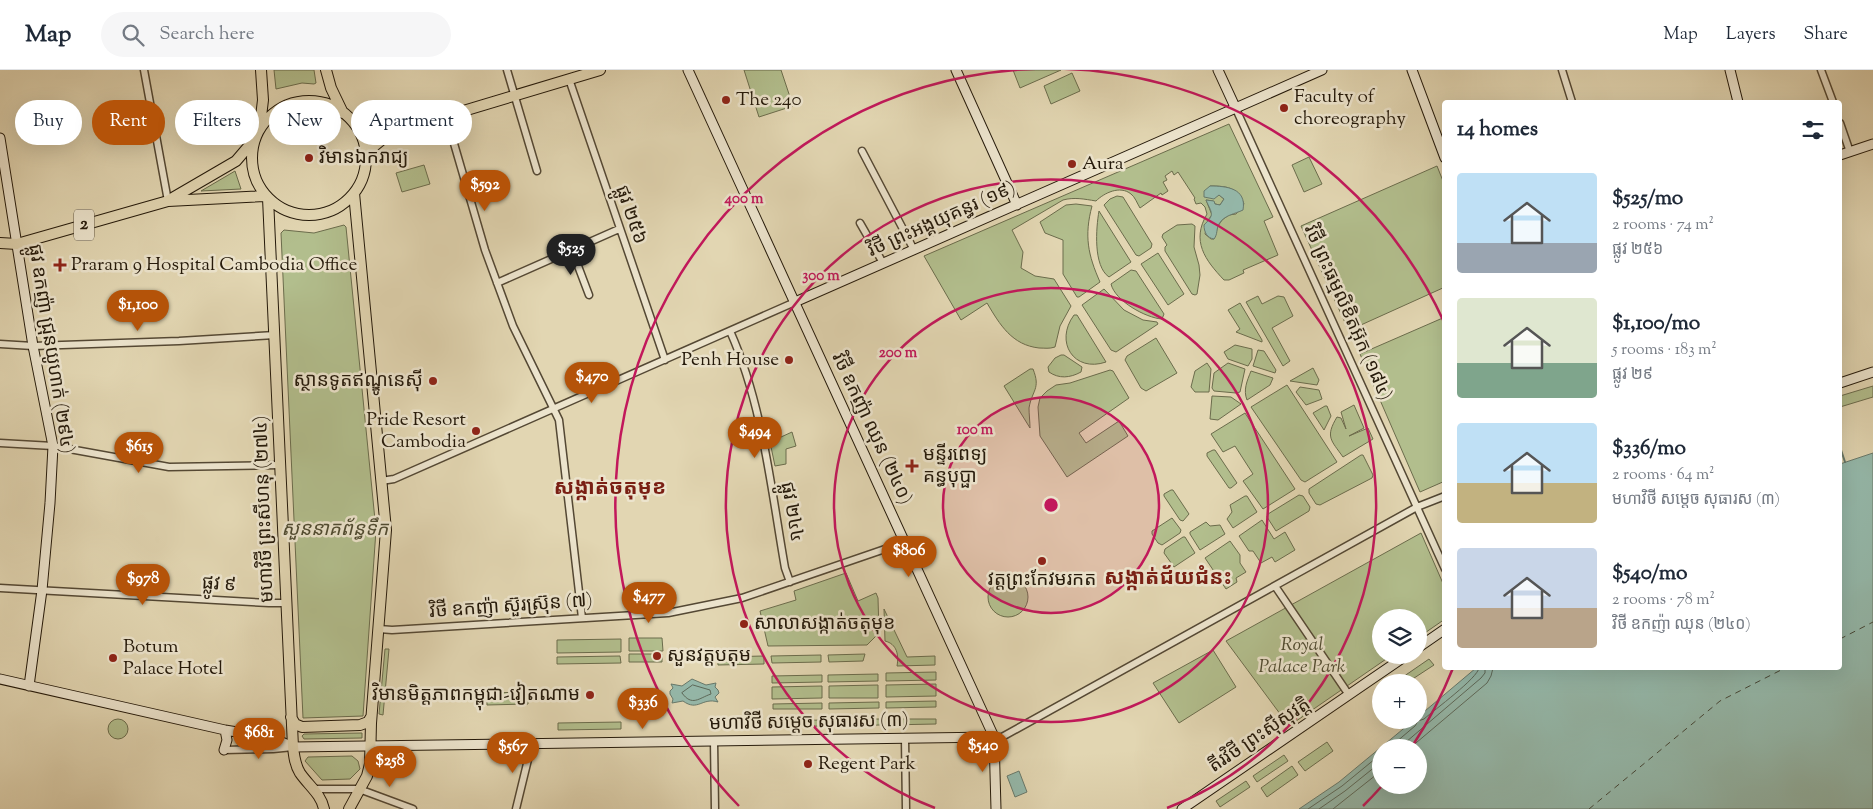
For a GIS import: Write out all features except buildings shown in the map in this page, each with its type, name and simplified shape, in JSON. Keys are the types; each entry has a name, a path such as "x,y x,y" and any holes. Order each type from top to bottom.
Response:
{"main road":[{"path":"260,125 263,100 261,70"},
{"path":"326,70 331,88 343,113"},
{"path":"472,108 597,70"},
{"path":"260,125 275,112 301,101 316,101 329,105 343,113 351,121"},
{"name":"2","path":"168,201 236,161 249,145"},
{"name":"2","path":"0,243 17,244 168,201 267,197 255,176 252,161 254,145"},
{"path":"267,197 275,204 294,213 314,214 329,211 343,203 354,192 362,176 366,157 365,145"},
{"path":"366,157 375,145"},
{"path":"349,809 369,770 371,717 386,530 354,192"},
{"name":"មហាវិថី ព្រះសីហនុ (២៧៤)","path":"267,197 294,758 299,771 322,800 324,809"},
{"path":"291,717 295,724 302,727 360,725 368,722 371,717"}],"street":[{"path":"144,70 168,201"},
{"path":"507,70 537,171"},
{"name":"វិថី ឧកញ៉ា ឈុន (២៤០)","path":"688,70 994,737 996,809"},
{"path":"956,70 1017,205"},
{"name":"វិថី ព្រះធម្មលិខិតអ៊ុក (១៨៤)","path":"1218,70 1442,562"},
{"name":"វិថី ព្រះអង្គយុគន្ធរ (១៩)","path":"381,481 394,479 1322,70"},
{"path":"1412,70 1442,150"},
{"path":"1562,70 1571,100"},
{"path":"1821,70 1831,100"},
{"path":"1733,71 1738,100"},
{"name":"ផ្លូវ ២៥៦","path":"569,79 665,360"},
{"path":"1842,129 1850,152"},
{"name":"ផ្លូវ ឧកញ៉ា ជ្រុនយូហាក់ (២៩៤)","path":"0,138 33,346 53,446 42,590 29,686"},
{"path":"1842,154 1873,144"},
{"path":"454,145 485,250 513,326 559,420 582,618"},
{"path":"862,151 914,250"},
{"path":"860,223 883,263"},
{"path":"497,282 619,229"},
{"path":"572,250 589,295"},
{"name":"ផ្លូវ ២៤៤","path":"730,331 754,400 785,568 790,582"},
{"path":"0,344 33,346 179,341 275,335"},
{"path":"1842,382 1873,372"},
{"path":"0,443 53,446 169,468 280,465"},
{"name":"មហាវិថី សម្តេច សុធារស (៣)","path":"0,679 225,730 273,738 293,747 1002,737 1417,507 1442,497"},
{"name":"វិថី ឧកញ៉ា ស៊ួរស៊្រុន (៧)","path":"379,629 392,630 668,612 742,598 894,546 904,540"},
{"path":"1275,586 1348,695"},
{"name":"ផ្លូវ ៩","path":"0,588 286,603"},
{"path":"1427,641 1442,631"},
{"name":"តីរវិថី ព្រះស៊ីសុវត្តិ","path":"1182,809 1393,664"},
{"path":"225,730 227,740 224,750 293,747"},
{"path":"905,738 906,809"},
{"path":"714,741 715,809"},
{"path":"516,809 532,743"},
{"path":"314,789 359,789 413,809"}],"green space":[{"path":"274,70 314,70 316,83 302,83 276,89"},
{"path":"744,70 781,70 793,106 759,117"},
{"path":"1013,70 1061,70 1020,88"},
{"path":"1072,73 1080,91 1051,104 1044,86"},
{"path":"1229,124 1273,217 1264,221 1278,255 1243,270 1244,273 1229,280 1224,280 1211,265 1202,250 1200,233 1207,214 1205,207 1201,203 1196,204 1195,198 1178,172 1174,175 1172,171 1165,176 1167,180 1163,182 1168,191 1162,195 1161,193 1140,208 1132,195 1122,190 1112,191 1096,201 1075,198 1063,200 1012,230 1023,252 1021,268 1035,276 1054,279 1071,306 1060,326 1055,347 1047,348 1030,346 1014,338 1002,326 987,303 961,320 924,256","holes":["1210,186 1226,187 1235,191 1244,204 1236,214 1229,215 1222,220 1214,239 1205,234 1208,220 1212,215 1206,200 1220,205 1224,199 1219,195 1215,197"]},
{"path":"1309,157 1322,184 1304,192 1292,165"},
{"path":"424,165 430,184 402,192 396,173"},
{"path":"1437,166 1442,178 1442,288 1352,329 1347,327 1301,226"},
{"path":"235,171 241,189 201,191"},
{"path":"1117,196 1123,197 1152,244 1151,248 1139,256 1136,255 1104,205 1110,199"},
{"path":"1066,205 1092,206 1088,227 1088,245 1100,282 1079,297 1077,297 1063,274 1063,240 1045,233 1040,222"},
{"path":"1099,211 1131,262 1109,277 1104,272 1098,256 1097,227"},
{"path":"1192,224 1195,226 1194,247 1200,275 1197,294 1195,295 1192,294 1165,251 1167,245 1162,237 1163,234 1177,225"},
{"name":"សួននាគព័ន្ធទឹក","path":"344,225 346,227 376,530 363,716 303,718 281,233 284,230 314,233"},
{"path":"1158,253 1184,294 1168,305 1141,264"},
{"path":"1131,270 1136,271 1164,314 1162,319 1148,316 1132,308 1114,290 1111,284"},
{"path":"1104,289 1124,310 1143,320 1157,322 1158,324 1116,352 1111,350 1082,305"},
{"path":"1258,296 1262,304 1278,296 1284,297 1293,316 1272,328 1290,361 1283,366 1246,302"},
{"path":"1240,303 1262,342 1236,332 1240,329 1228,310"},
{"path":"1074,315 1077,315 1106,362 1085,363 1070,353 1066,335 1068,325"},
{"path":"1442,318 1442,482 1420,492 1360,354"},
{"path":"1156,338 1177,373 1146,391 1141,388 1125,360 1127,356"},
{"path":"1235,345 1252,349 1252,359 1248,366 1228,359 1224,352"},
{"path":"1258,350 1264,351 1276,370 1275,373 1253,366"},
{"path":"1061,355 1082,367 1081,372 1065,377 1049,372 1048,367 1055,358"},
{"path":"1207,363 1211,369 1209,392 1195,392 1191,387 1195,371"},
{"path":"1228,363 1245,369 1240,392 1214,391 1212,388 1214,373"},
{"path":"1313,368 1319,380 1317,385 1290,381"},
{"path":"1030,369 1033,369 1036,385 1029,408 1030,428 1004,386"},
{"path":"1110,370 1113,371 1129,398 1079,433 1086,443 1119,421 1128,436 1067,477 1040,436 1038,407 1040,398 1056,385 1070,383"},
{"path":"1251,371 1273,378 1270,385 1247,400 1245,389"},
{"path":"1287,385 1337,462 1305,482 1301,480 1251,407"},
{"path":"1873,386 1873,397 1842,406 1842,395"},
{"path":"1300,387 1319,390 1322,399 1306,405 1296,392"},
{"path":"1212,396 1231,397 1241,404 1218,420 1210,419"},
{"path":"1354,405 1364,428 1349,436 1368,428 1373,439 1343,457 1331,438 1331,429 1337,417 1341,418 1346,429 1341,412"},
{"path":"1327,406 1331,416 1324,430 1313,413"},
{"path":"1245,413 1295,489 1263,509 1243,481 1253,474 1235,446 1223,452 1211,434"},
{"path":"792,432 796,446 786,449 786,464 775,466 770,442"},
{"path":"1215,450 1237,483 1231,488 1229,488 1207,456 1207,453"},
{"path":"1363,455 1373,475 1372,478 1320,505 1316,504 1309,493 1309,489"},
{"path":"1173,490 1189,514 1183,521 1180,520 1164,496 1164,494"},
{"path":"1299,495 1303,496 1310,507 1309,511 1276,531 1267,517 1268,514"},
{"path":"1247,496 1257,512 1233,528 1227,519 1232,512 1230,505"},
{"path":"1172,518 1181,530 1180,533 1162,545 1158,543 1152,531"},
{"path":"1262,520 1274,539 1285,532 1295,550 1275,562 1272,557 1261,563 1253,551 1249,551 1239,536"},
{"path":"1206,522 1210,526 1220,525 1225,534 1200,550 1190,532"},
{"name":"Royal Palace Park","path":"1421,533 1442,581 1442,621 1427,631 1427,609 1372,609 1372,664 1379,664 1289,726 1226,641"},
{"path":"1185,537 1195,553 1174,567 1164,553 1165,549"},
{"path":"1230,541 1240,555 1240,563 1246,572 1236,578 1237,582 1226,589 1205,558"},
{"path":"846,573 858,601 876,593 878,598 879,633 867,645 768,646 760,611 796,600 794,591"},
{"path":"1008,577 1019,580 1025,586 1028,597 1025,608 1019,614 1008,617 997,614 991,608 988,597 991,586 997,580"},
{"path":"884,609 907,657 935,656 935,665 897,666 898,658 895,647 885,641"},
{"path":"629,638 662,638 663,651 629,651"},
{"path":"621,639 621,652 557,653 557,640"},
{"path":"385,649 389,649 383,715 379,714"},
{"path":"1213,650 1236,687 1179,723 1153,683"},
{"path":"629,654 662,654 662,662 629,662"},
{"path":"865,654 863,661 829,662 828,655"},
{"path":"821,655 821,662 772,663 771,656"},
{"path":"620,656 621,663 557,664 557,657"},
{"path":"764,656 764,664 718,665 718,657"},
{"path":"1429,659 1434,665 1420,674 1407,674 1422,664 1427,664"},
{"path":"936,672 936,680 886,681 886,673"},
{"path":"878,674 878,681 828,682 828,675"},
{"path":"822,675 822,682 772,683 772,676"},
{"path":"936,684 936,696 886,697 886,685"},
{"path":"878,685 878,698 829,698 829,686"},
{"path":"822,686 822,698 772,699 772,687"},
{"path":"527,692 528,704 487,705 487,693"},
{"path":"936,701 936,707 886,708 886,702"},
{"path":"879,702 879,708 829,709 829,703"},
{"path":"822,703 822,709 773,709 773,704"},
{"path":"114,719 122,719 128,725 128,733 122,739 114,739 108,733 108,725"},
{"path":"879,719 880,725 830,726 830,720"},
{"path":"887,719 936,719 936,724 887,725"},
{"path":"822,720 822,726 772,727 772,721"},
{"path":"621,722 621,729 558,730 558,723"},
{"path":"362,733 362,738 304,739 302,736 304,734"},
{"path":"1327,742 1333,751 1305,771 1298,762"},
{"path":"1284,755 1288,761 1257,782 1253,776"},
{"path":"352,756 358,761 360,769 350,779 322,780 305,761 308,757"},
{"path":"1292,766 1298,775 1267,797 1261,788"},
{"path":"1246,781 1250,787 1220,807 1216,801"}],"water":[{"path":"1210,186 1234,190 1242,197 1243,203 1243,210 1221,221 1214,239 1206,234 1205,230 1204,225 1211,216 1206,200 1214,201 1215,204 1220,205 1224,199 1219,195 1214,199 1204,197 1204,191"},
{"path":"1873,453 1873,809 1299,809 1339,782 1372,755 1372,794 1427,794 1427,739 1391,739 1403,729 1427,729 1427,709 1474,670 1842,670 1842,463"},
{"path":"692,679 706,685 716,683 715,687 719,693 715,697 718,702 708,701 696,705 683,701 672,703 673,699 670,691 673,688 671,684 682,686"},
{"path":"1019,771 1027,792 1015,797 1007,776"}],"waterway":[{"path":"1842,453 1845,462"}],"ferry route":[{"path":"1842,638 1873,622"},
{"path":"1589,809 1720,701 1781,670"}],"place":[{"name":"The 240","path":"726,100"},
{"name":"Faculty of choreography","path":"1284,108"},
{"name":"វិមានឯករាជ្យ","path":"309,158"},
{"name":"Aura","path":"1072,164"},
{"name":"Praram 9 Hospital Cambodia Office","path":"60,265"},
{"name":"Penh House","path":"789,360"},
{"name":"ស្ថានទូតឥណ្ឌូនេស៊ី","path":"433,381"},
{"name":"Pride Resort Cambodia","path":"476,431"},
{"name":"មន្ទីរពេទ្យ គន្ធបុប្ផា","path":"912,466"},
{"name":"វត្តព្រះកែវមរកត","path":"1042,561"},
{"name":"សាលាសង្កាត់ចតុមុខ","path":"744,624"},
{"name":"សួនវត្តបតុម","path":"657,656"},
{"name":"Botum Palace Hotel","path":"113,658"},
{"name":"វិមានមិត្តភាពកម្ពុជា-វៀតណាម","path":"590,695"},
{"name":"Regent Park","path":"808,764"}],"district":[{"name":"សង្កាត់ចតុមុខ","path":"610,489"},
{"name":"សង្កាត់ជ័យជំនះ","path":"1168,579"}]}
